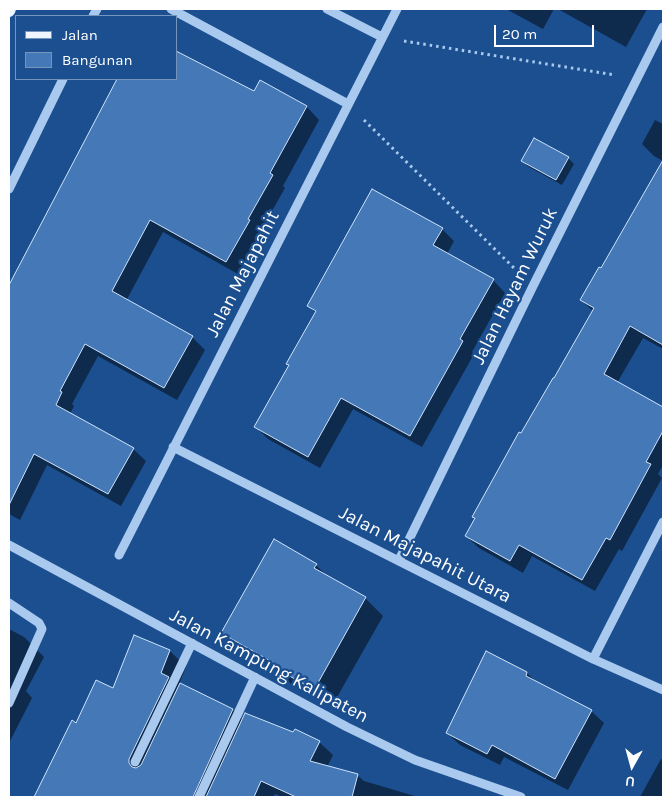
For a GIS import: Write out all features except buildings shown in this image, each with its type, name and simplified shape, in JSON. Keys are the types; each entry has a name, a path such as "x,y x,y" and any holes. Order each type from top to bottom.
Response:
{"street":[{"path":"171,9 348,104"},
{"path":"327,9 382,37"},
{"name":"Jalan Majapahit","path":"119,555 397,9"},
{"name":"Jalan Hayam Wuruk","path":"399,560 533,286 663,27"},
{"path":"9,189 62,80"},
{"name":"Jalan Majapahit Utara","path":"173,447 593,659 663,690"},
{"path":"593,659 663,522"},
{"name":"Jalan Kampung Kalipaten","path":"9,545 346,727 415,760 521,797"},
{"path":"9,602 39,623 42,629 9,703"},
{"path":"135,762 192,643"},
{"path":"199,797 255,677"}],"path":[{"path":"382,37 638,78"},
{"path":"348,104 533,286"}]}
